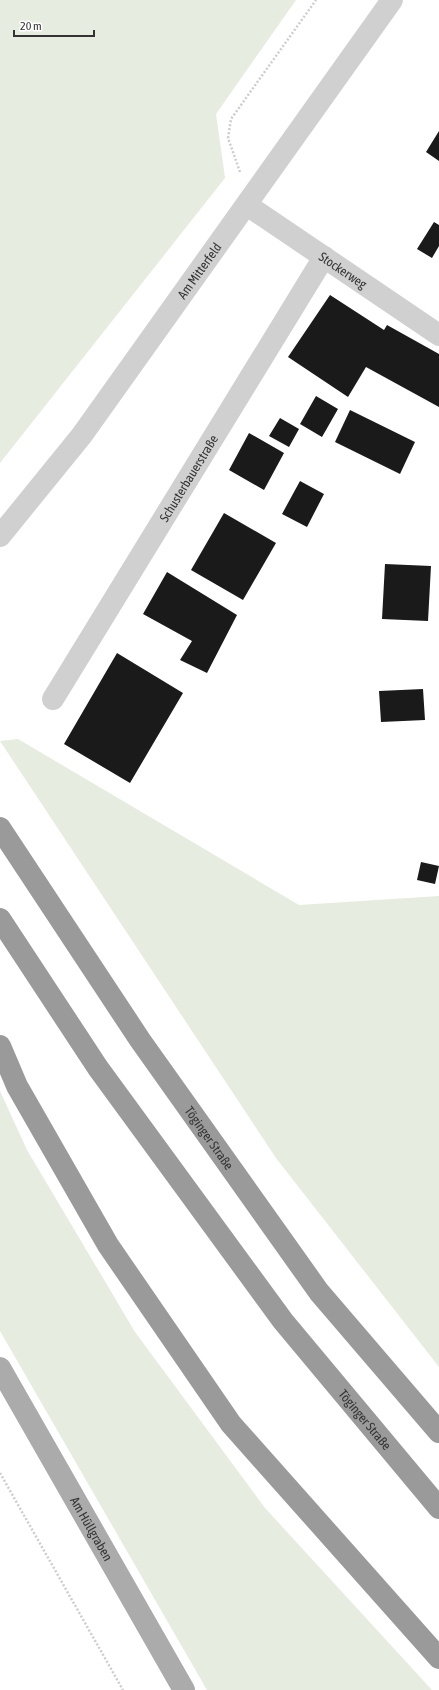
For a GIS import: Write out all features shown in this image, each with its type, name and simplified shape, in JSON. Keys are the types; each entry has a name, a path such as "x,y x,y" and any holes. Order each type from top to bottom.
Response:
{"highway":[{"name":"Töginger Straße","path":"0,828 140,1040 319,1292 439,1432"},
{"name":"Töginger Straße","path":"0,919 98,1068 278,1315 439,1508"},
{"path":"0,1046 18,1086 108,1245 231,1424 439,1658"}],"main road":[{"name":"Am Hüllgraben","path":"0,1368 184,1690"}],"street":[{"name":"Am Mitterfeld","path":"0,536 82,435 392,0"},
{"name":"Stockerweg","path":"247,205 439,334"},
{"name":"Schusterbauerstraße","path":"53,698 324,257"}],"path":[{"path":"247,205 242,178 228,138 231,119 316,0"},
{"path":"0,1473 123,1690"}],"shaded area":[{"path":"0,0 296,0 216,114 225,178 0,463"},
{"path":"18,739 299,905 439,896 439,1367 276,1158 0,741"},
{"path":"0,1091 27,1150 135,1332 265,1508 432,1690 207,1690 0,1331"}],"building":[{"path":"439,131 439,161 426,152"},
{"path":"434,222 439,225 439,246 432,258 417,249"},
{"path":"330,295 384,330 387,325 439,354 439,407 366,367 348,397 288,357"},
{"path":"316,396 338,409 322,437 300,424"},
{"path":"350,410 415,442 400,474 335,442"},
{"path":"280,418 299,429 289,447 269,436"},
{"path":"249,433 284,453 264,490 229,470"},
{"path":"300,481 324,494 307,527 282,514"},
{"path":"224,513 276,543 243,600 191,570"},
{"path":"385,564 431,566 428,621 382,619"},
{"path":"167,572 237,615 207,673 180,660 192,641 143,614"},
{"path":"117,653 183,693 130,783 64,744"},
{"path":"423,689 425,720 381,722 379,691"},
{"path":"421,862 439,866 435,884 417,880"}]}
